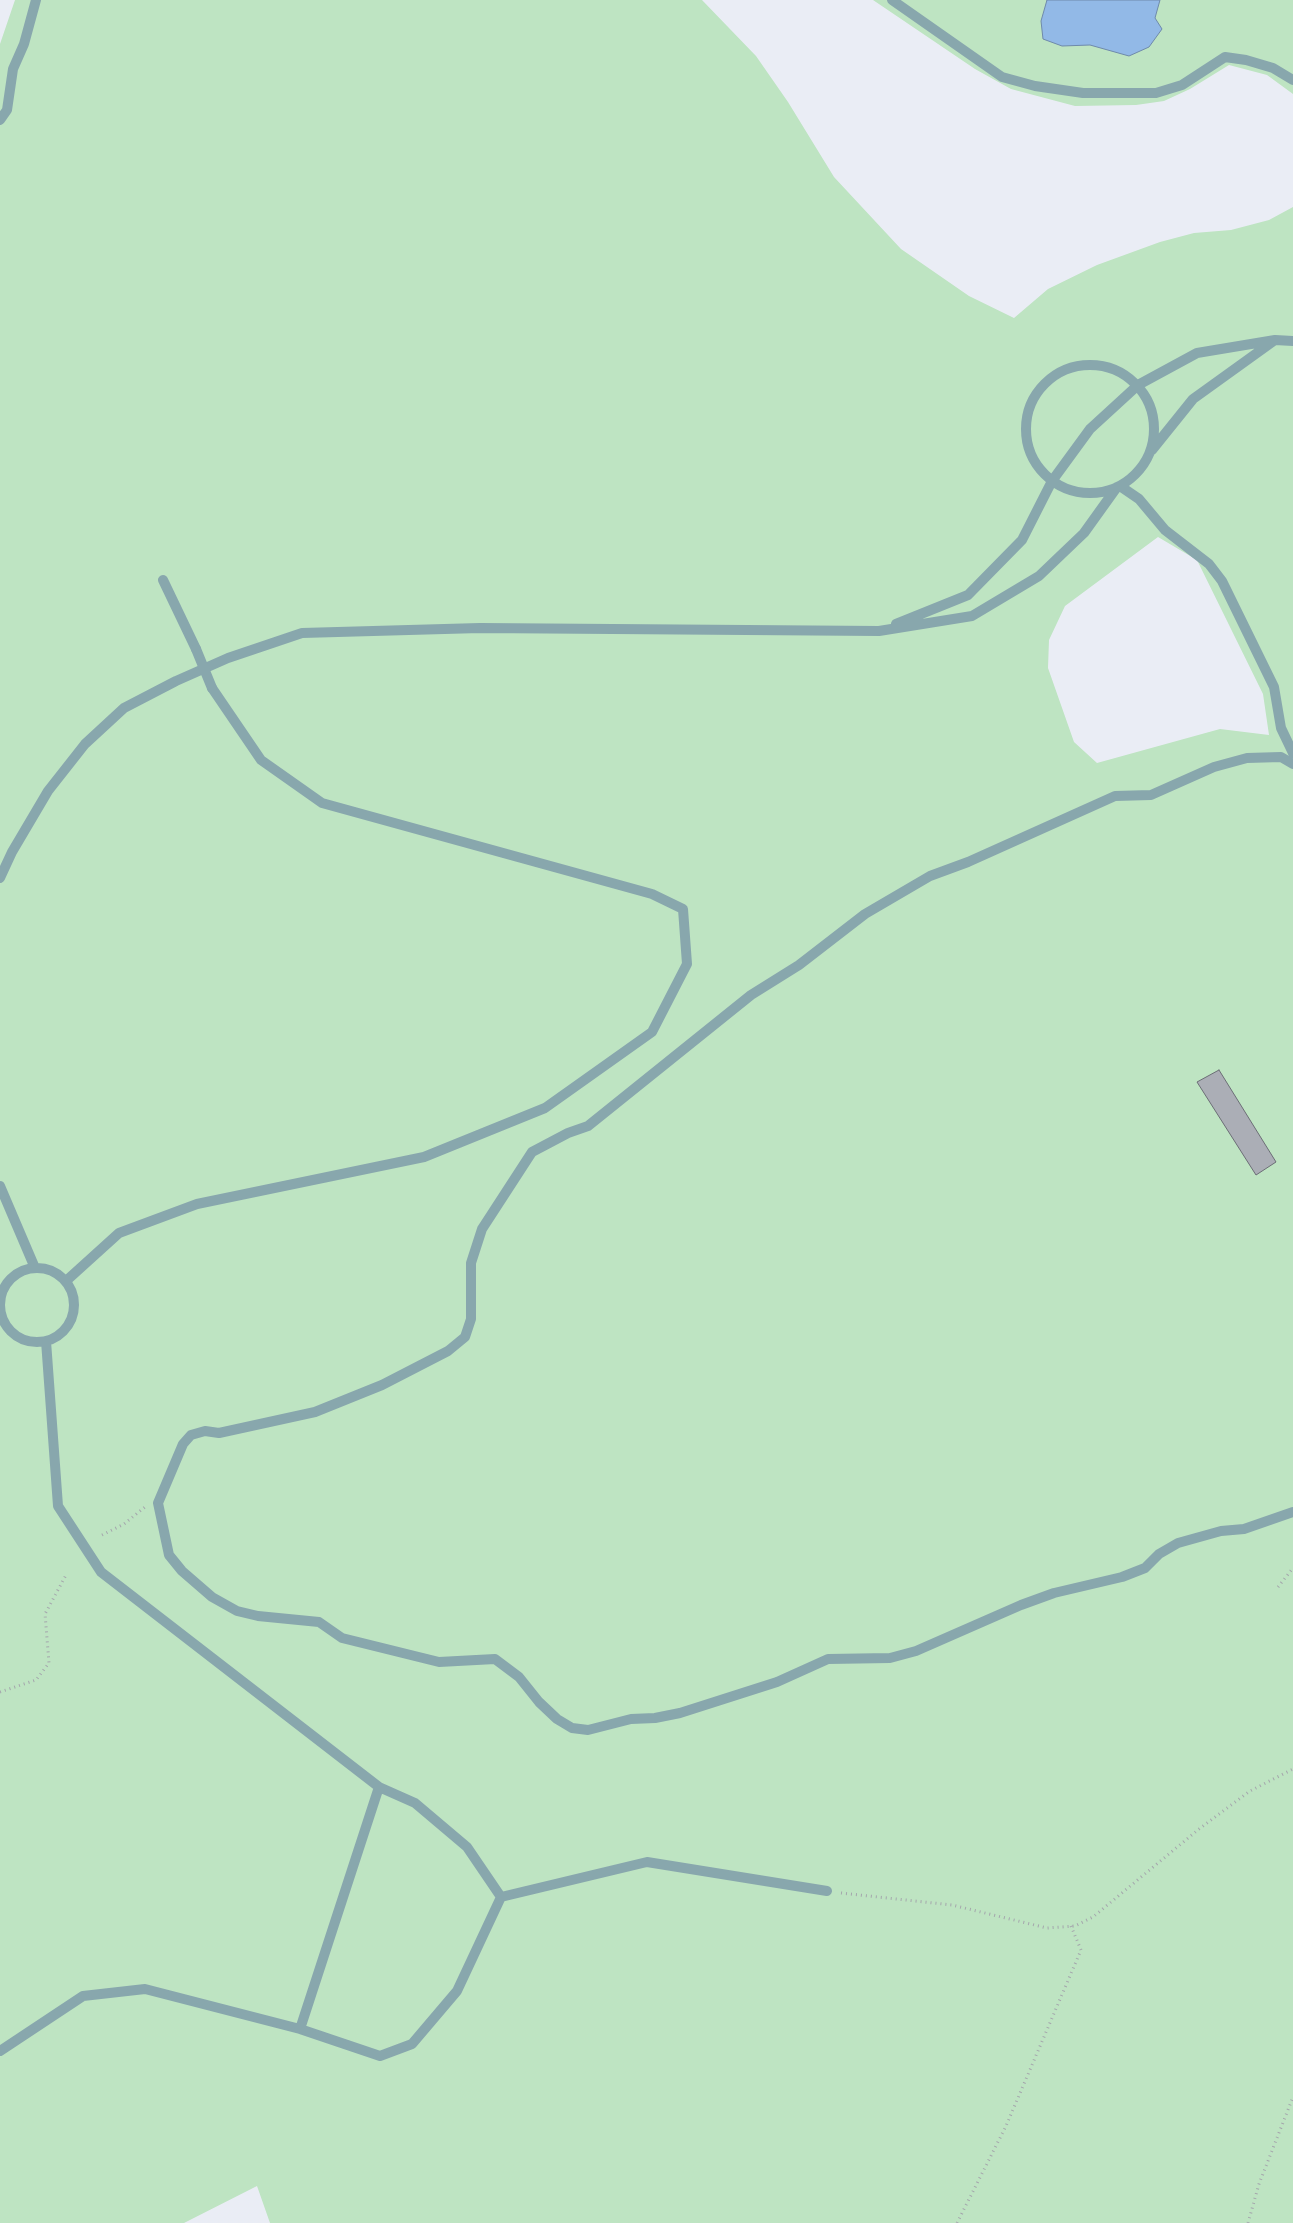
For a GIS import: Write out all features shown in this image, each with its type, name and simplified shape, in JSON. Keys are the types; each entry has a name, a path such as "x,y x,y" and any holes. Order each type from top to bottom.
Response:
{"lane":[{"path":"0,120 7,110 13,69 24,44 36,0"},
{"path":"892,0 1002,77 1036,86 1083,93 1156,92 1182,84 1225,57 1246,60 1273,68 1293,80"},
{"path":"879,631 968,595 1022,540 1052,481 1090,429 1138,385 1197,353 1275,340 1293,341"},
{"path":"1150,452 1154,430 1151,406 1138,385 1114,369 1100,366 1077,366 1061,372 1043,386 1033,401 1026,422 1028,446 1038,466 1052,481 1076,492 1099,493 1118,487 1138,473 1150,452 1193,399 1275,340"},
{"path":"0,878 12,852 48,792 85,744 124,708 176,681 228,658 302,633 480,628 879,631 972,616 1039,576 1084,533 1118,487"},
{"path":"1118,487 1140,499 1165,530 1209,564 1222,581 1274,687 1281,728 1293,752"},
{"path":"66,1281 119,1233 197,1204 424,1157 545,1108 652,1032 687,964 683,908 652,894 322,803 261,760 212,688 196,649 163,580"},
{"path":"1293,764 1281,757 1247,758 1214,767 1151,794 1115,796 968,862 930,876 865,914 799,965 751,995 588,1126 568,1132 532,1152 482,1229 471,1263 471,1319 465,1337 448,1351 382,1385 315,1412 219,1433 205,1431 191,1435 183,1444 158,1503 169,1555 182,1571 212,1597 237,1611 258,1616 319,1622 342,1638 439,1662 495,1659 520,1677 539,1702 557,1719 572,1728 588,1730 631,1719 655,1718 680,1713 777,1682 828,1659 890,1658 916,1651 1021,1605 1054,1593 1122,1577 1145,1568 1159,1554 1178,1543 1206,1534 1244,1529 1293,1512"},
{"path":"0,1186 35,1268"},
{"path":"35,1268 57,1274 66,1281 72,1292 74,1305 72,1317 66,1328 57,1336 46,1341 33,1342 22,1339 11,1332 4,1322 0,1310 1,1298 9,1282 24,1271 35,1268"},
{"path":"46,1341 58,1506 102,1572 379,1787 414,1803 467,1847 501,1897"},
{"path":"300,2029 379,1787"},
{"path":"501,1897 647,1862 827,1891"},
{"path":"0,2051 82,1996 145,1989 300,2029 380,2056 412,2044 457,1991 501,1897"}],"path":[{"path":"102,1535 124,1524 143,1508 158,1503"},
{"path":"1278,1587 1293,1568"},
{"path":"0,1692 36,1680 49,1663 45,1614 66,1575"},
{"path":"827,1891 952,1906 1047,1928 1071,1926 1093,1917 1198,1829 1250,1791 1293,1769"},
{"path":"957,2223 1006,2126 1081,1950 1071,1926"},
{"path":"1248,2223 1259,2184 1293,2097"}],"green space":[{"path":"15,0 702,0 756,56 788,102 834,177 901,249 969,296 1014,318 1048,289 1097,265 1160,242 1194,233 1231,230 1269,220 1293,207 1293,2223 270,2223 257,2186 184,2223 0,2223 0,44","holes":["1158,537 1197,560 1263,694 1269,735 1220,729 1097,763 1074,742 1048,668 1049,640 1065,606"]},
{"path":"873,0 1293,0 1293,94 1267,75 1229,65 1190,89 1164,101 1136,105 1075,106 1011,89 975,69"}],"water":[{"path":"1047,0 1160,0 1155,18 1162,29 1149,47 1129,56 1090,45 1062,46 1043,39 1041,21"}],"building":[{"path":"1219,1070 1276,1162 1256,1175 1197,1082"}]}
